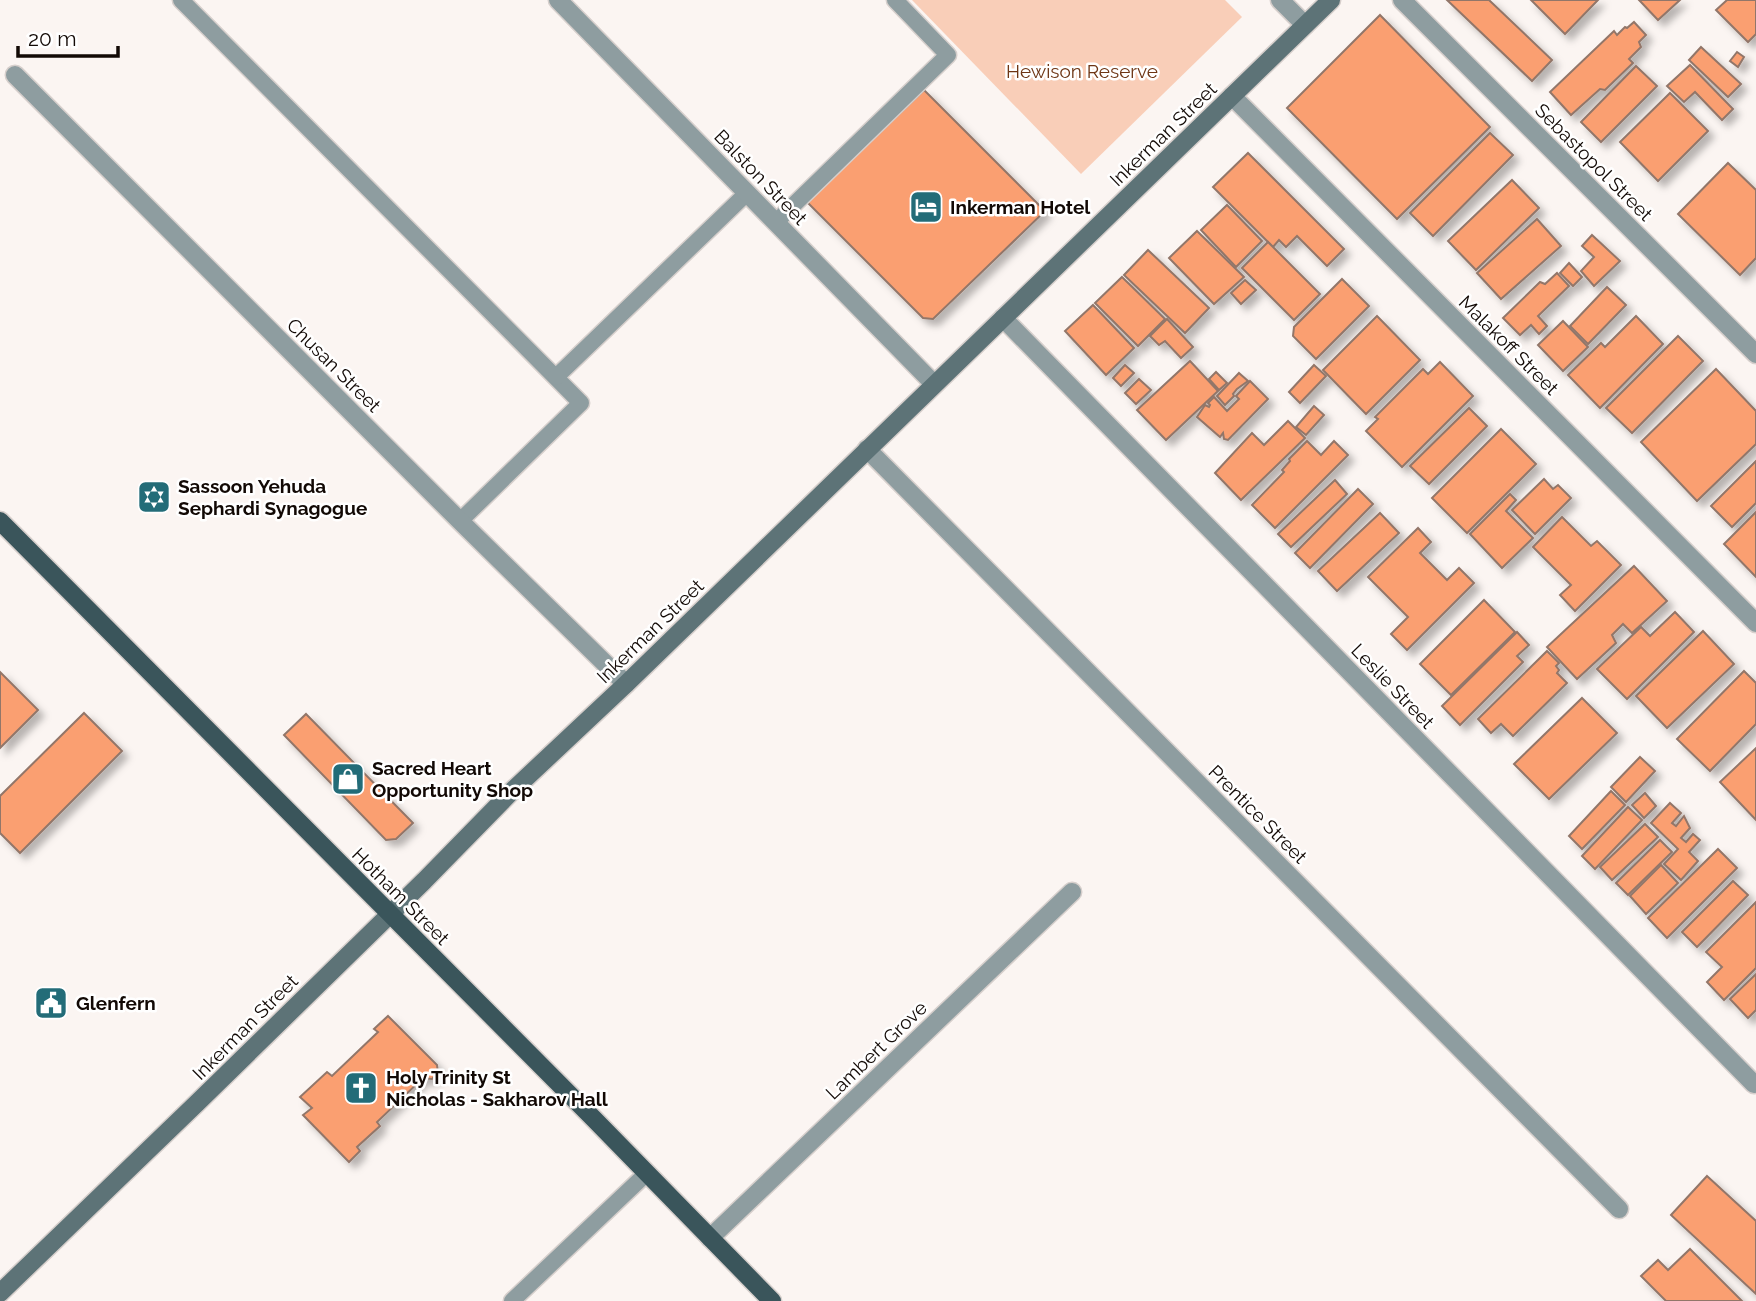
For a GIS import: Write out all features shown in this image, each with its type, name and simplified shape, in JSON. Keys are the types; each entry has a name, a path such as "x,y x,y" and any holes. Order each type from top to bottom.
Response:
{"main road":[{"name":"Hotham Street","path":"0,521 772,1301"}],"street":[{"name":"Balston Street","path":"558,0 934,384"},
{"path":"1280,0 1305,25"},
{"name":"Inkerman Street","path":"0,1293 512,792 1331,0"},
{"name":"Sebastopol Street","path":"1402,0 1756,354"},
{"name":"Chusan Street","path":"15,75 626,684"},
{"name":"Malakoff Street","path":"1232,96 1756,623"},
{"name":"Leslie Street","path":"1003,318 1754,1084"},
{"name":"Prentice Street","path":"867,449 1619,1209"},
{"name":"Lambert Grove","path":"710,1238 1072,892"}],"lane":[{"path":"181,0 581,403 460,521"},
{"path":"776,222 948,55 895,0"},
{"path":"556,377 747,193"},
{"path":"512,1301 646,1173"}],"green space":[{"name":"Hewison Reserve","path":"912,0 1225,0 1242,17 1081,174"}],"building":[{"path":"1447,0 1489,0 1552,60 1532,81"},
{"path":"1531,0 1598,0 1565,34"},
{"path":"1639,0 1680,0 1658,20"},
{"path":"1727,0 1756,0 1756,34 1748,42 1716,10"},
{"path":"1380,15 1490,127 1397,219 1287,108"},
{"path":"1634,22 1646,35 1639,42 1641,47 1629,59 1633,63 1605,90 1600,89 1571,115 1550,92 1614,31 1617,35"},
{"path":"1701,47 1741,84 1728,97 1689,60"},
{"path":"1737,52 1744,57 1738,67 1730,61"},
{"path":"1690,65 1733,109 1722,120 1695,92 1684,102 1667,86"},
{"path":"1636,66 1657,86 1601,142 1581,122"},
{"name":"Inkerman Hotel","path":"924,90 1045,211 933,319 923,318 807,202"},
{"path":"1670,93 1708,131 1658,181 1620,142"},
{"path":"1490,133 1513,155 1433,236 1410,213"},
{"path":"1248,153 1344,249 1327,266 1297,236 1286,247 1279,240 1273,247 1213,187"},
{"path":"1728,163 1756,190 1756,258 1740,275 1678,214"},
{"path":"1512,180 1539,208 1476,270 1448,241"},
{"path":"1227,205 1262,241 1236,267 1201,230"},
{"path":"1537,219 1561,246 1501,299 1477,273"},
{"path":"1197,231 1244,277 1214,304 1169,258"},
{"path":"1592,235 1620,261 1594,286 1581,271 1594,257 1582,246"},
{"path":"1268,242 1320,294 1294,320 1242,268"},
{"path":"1148,250 1209,308 1185,333 1124,275"},
{"path":"1569,263 1582,277 1573,286 1560,273"},
{"path":"1557,273 1569,286 1538,316 1547,326 1539,334 1531,325 1520,335 1503,318 1540,282 1545,284"},
{"path":"1122,277 1165,319 1138,346 1095,303"},
{"path":"1342,279 1369,306 1316,359 1293,336 1294,327"},
{"path":"1245,280 1256,290 1241,304 1231,293"},
{"path":"1607,287 1626,305 1588,344 1570,326"},
{"path":"1093,305 1134,348 1106,375 1065,331"},
{"path":"1377,316 1420,360 1366,414 1323,370"},
{"path":"1636,316 1663,344 1600,408 1568,375 1601,343 1605,347"},
{"path":"1167,319 1193,347 1181,358 1165,341 1159,345 1150,336"},
{"path":"1563,321 1588,347 1563,371 1538,345"},
{"path":"1678,336 1703,361 1632,433 1606,408"},
{"path":"1190,361 1218,391 1166,440 1137,410"},
{"path":"1440,362 1473,396 1402,467 1366,431 1378,419 1375,417 1423,369 1428,374"},
{"path":"1125,365 1134,373 1121,386 1113,378"},
{"path":"1314,365 1326,376 1300,403 1289,392"},
{"path":"1716,369 1756,411 1756,444 1697,501 1641,442"},
{"path":"1216,372 1227,383 1219,390 1209,379"},
{"path":"1239,373 1248,381 1237,389 1225,405 1217,396"},
{"path":"1139,379 1151,390 1136,404 1125,393"},
{"path":"1250,381 1268,399 1228,440 1224,439 1223,433 1220,437 1197,417 1205,405 1209,407 1208,403 1214,397 1227,411 1239,399 1236,396"},
{"path":"1314,406 1324,415 1306,435 1296,427"},
{"path":"1469,408 1487,426 1429,484 1410,466"},
{"path":"1288,421 1305,438 1241,500 1215,473 1252,433 1264,445"},
{"path":"1501,429 1536,464 1467,533 1432,498"},
{"path":"1307,441 1321,455 1334,441 1348,455 1275,528 1252,505 1284,472 1282,470 1289,459"},
{"path":"1756,461 1756,503 1732,527 1711,506"},
{"path":"1544,479 1553,489 1558,485 1571,498 1535,534 1512,510"},
{"path":"1335,480 1347,494 1291,547 1278,534"},
{"path":"1358,489 1373,504 1310,568 1295,553"},
{"path":"1510,494 1516,500 1506,511 1533,538 1502,568 1470,534"},
{"path":"1756,512 1756,577 1724,544"},
{"path":"1380,513 1399,533 1337,591 1318,571"},
{"path":"1562,517 1591,546 1597,541 1621,565 1575,611 1560,595 1571,585 1533,547"},
{"path":"1418,528 1431,542 1420,553 1447,580 1459,568 1474,583 1407,650 1391,634 1408,617 1368,577"},
{"path":"1634,566 1667,601 1632,633 1623,624 1612,635 1616,643 1577,679 1547,647"},
{"path":"1484,600 1515,632 1451,695 1420,664"},
{"path":"1675,612 1694,632 1627,699 1597,669 1641,627 1650,636"},
{"path":"1703,631 1734,664 1667,728 1636,696"},
{"path":"1517,632 1529,645 1517,656 1523,662 1460,725 1442,706"},
{"path":"1547,651 1559,663 1556,666 1559,670 1557,673 1567,683 1513,736 1501,724 1491,733 1478,719"},
{"path":"1744,671 1756,683 1756,724 1710,771 1677,739"},
{"path":"0,672 38,710 0,748"},
{"path":"1582,698 1617,733 1549,799 1514,764"},
{"path":"84,713 122,751 20,853 0,833 0,796"},
{"name":"Sacred Heart Opportunity Shop","path":"306,714 413,823 396,839 386,840 284,735"},
{"path":"1756,748 1756,820 1720,782"},
{"path":"1640,757 1655,771 1626,802 1611,787"},
{"path":"1611,791 1625,805 1582,849 1569,836"},
{"path":"1645,793 1656,806 1644,818 1632,805"},
{"path":"1670,803 1681,813 1672,823 1676,826 1684,816 1690,828 1681,838 1686,842 1693,834 1700,840 1689,852 1698,861 1681,880 1664,864 1678,849 1651,823"},
{"path":"1628,807 1642,820 1595,869 1582,856"},
{"path":"1645,824 1658,837 1612,880 1600,867"},
{"path":"1660,840 1672,852 1628,895 1616,883"},
{"path":"1718,849 1737,868 1667,938 1648,918"},
{"path":"1661,865 1678,883 1646,914 1630,896"},
{"path":"1733,881 1748,895 1697,947 1682,932"},
{"path":"1756,902 1756,968 1724,1000 1707,982 1722,967 1706,952"},
{"path":"1756,974 1756,1010 1748,1018 1730,999"},
{"name":"Holy Trinity St Nicholas - Sakharov Hall","path":"388,1016 437,1065 438,1073 432,1079 423,1078 377,1122 380,1126 357,1147 360,1151 349,1162 303,1115 312,1108 300,1097 327,1072 332,1076 378,1032 374,1029"},
{"path":"1707,1176 1756,1221 1756,1294 1671,1215"},
{"path":"1690,1249 1742,1301 1666,1301 1641,1276 1658,1260 1668,1270"}],"place":[{"name":"Inkerman Hotel","path":"926,207"},
{"name":"Sassoon Yehuda Sephardi Synagogue","path":"154,497"},
{"name":"Sacred Heart Opportunity Shop","path":"348,779"},
{"name":"Glenfern","path":"51,1003"},
{"name":"Holy Trinity St Nicholas - Sakharov Hall","path":"361,1088"}]}
